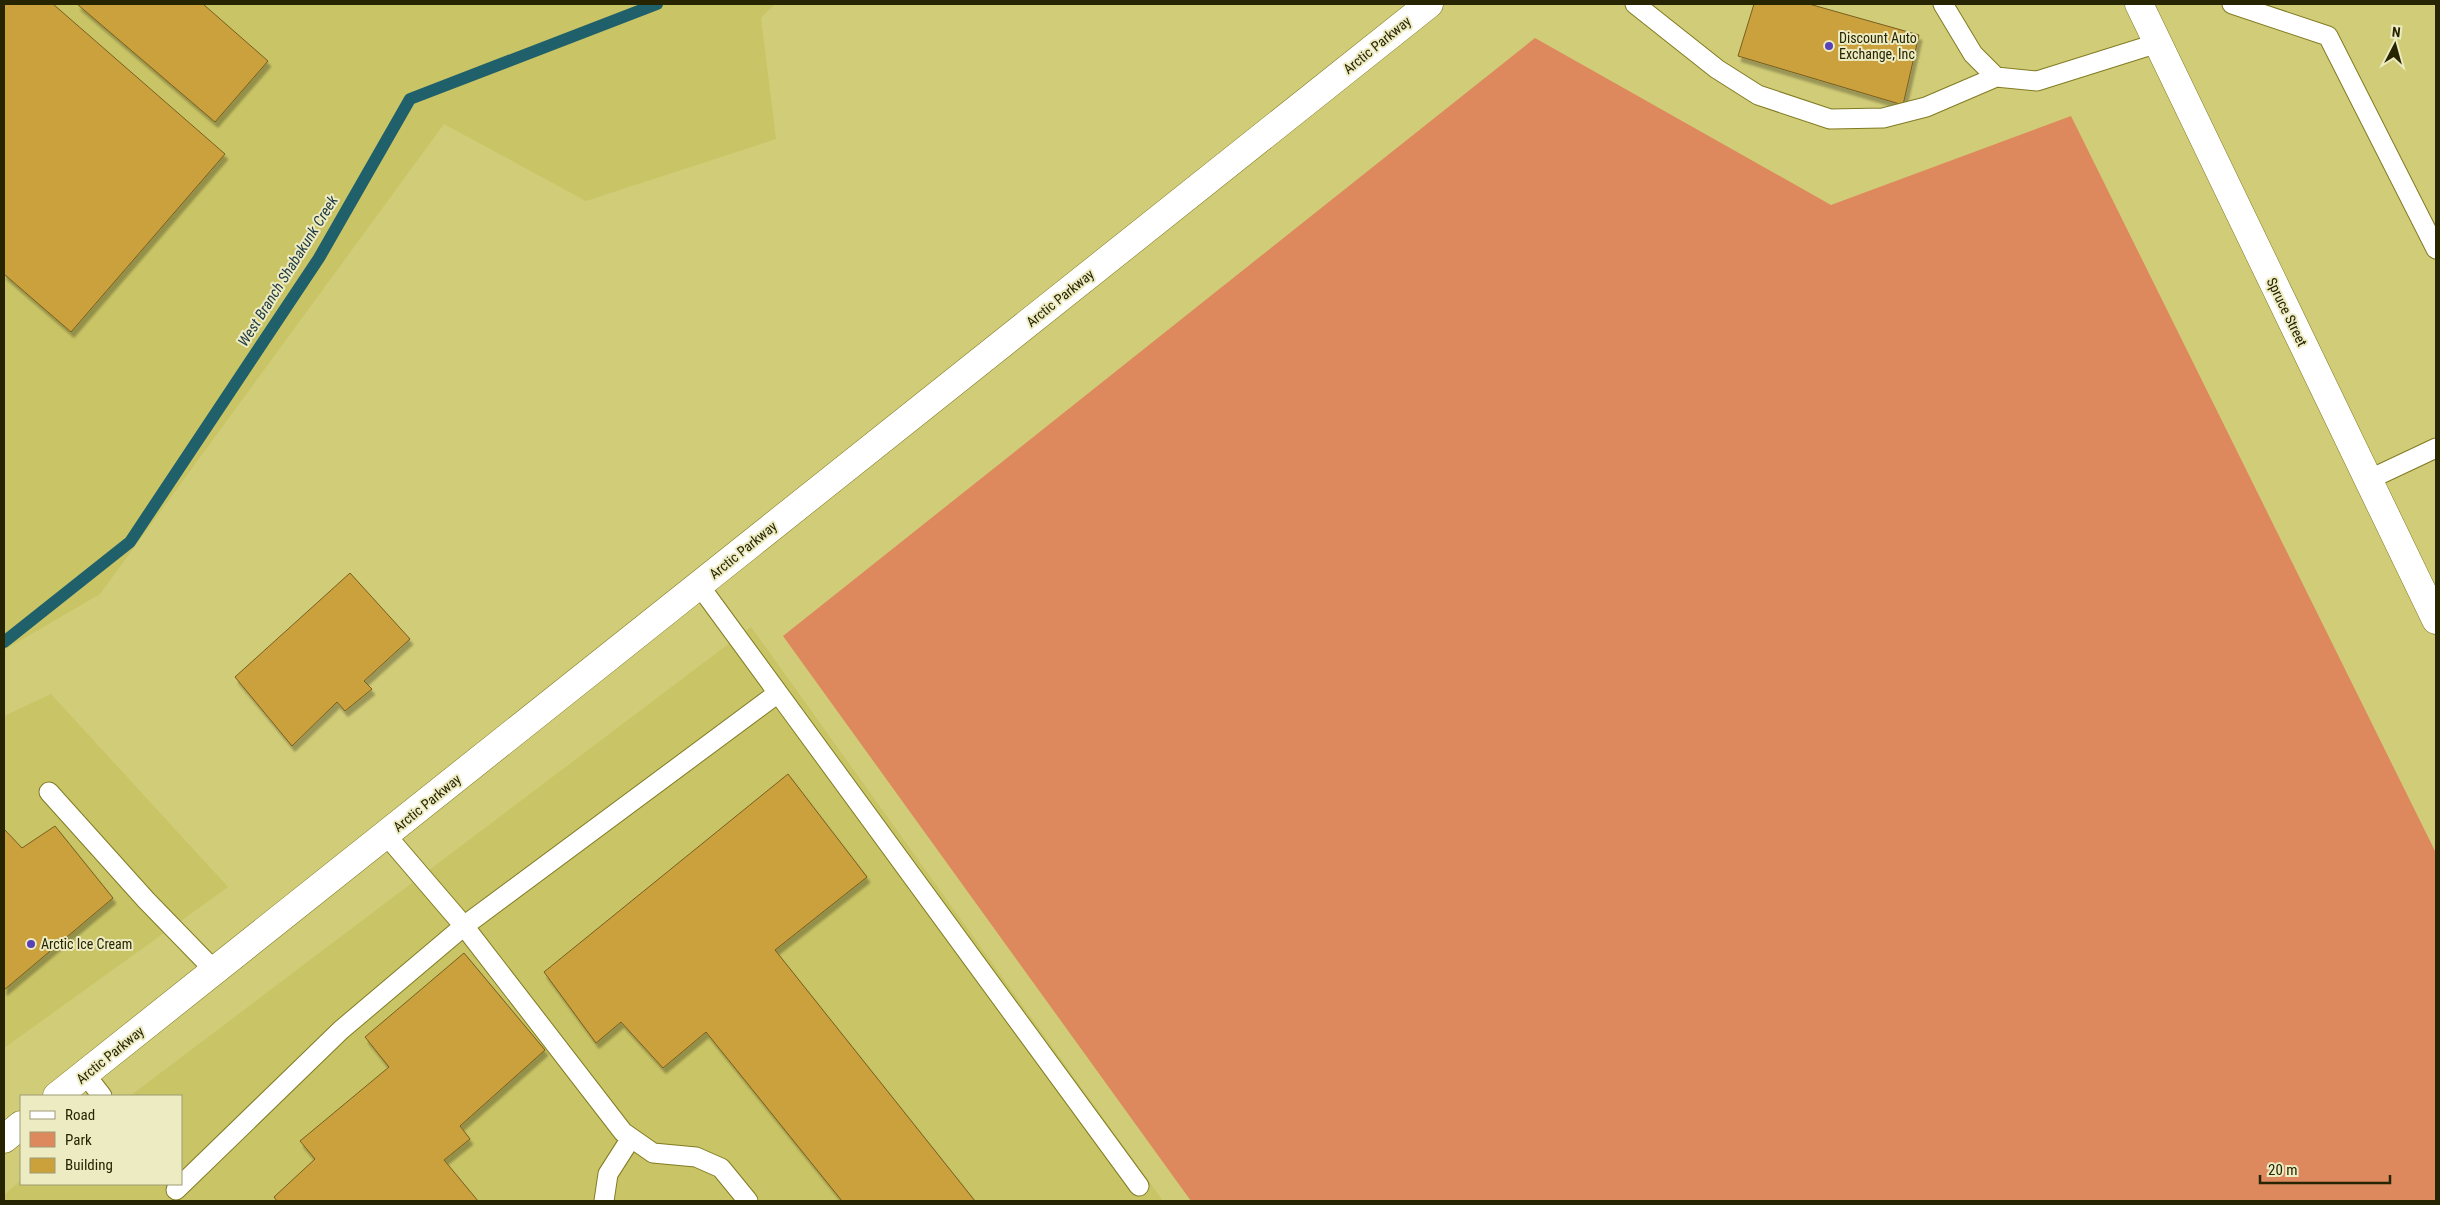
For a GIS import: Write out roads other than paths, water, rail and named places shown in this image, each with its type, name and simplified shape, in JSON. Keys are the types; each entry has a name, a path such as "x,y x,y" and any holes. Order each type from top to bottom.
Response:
{"street":[{"name":"Arctic Parkway","path":"58,1095 1429,4"},
{"name":"Spruce Street","path":"2139,4 2436,620"},
{"path":"4,1139 20,1126"}],"lane":[{"path":"1635,4 1717,69 1758,96 1830,119 1883,118 1926,107 1996,77 2037,80 2158,43"},
{"path":"1943,4 1973,54 1996,77"},
{"path":"2232,4 2328,36 2436,249"},
{"path":"2368,480 2436,448"},
{"path":"699,586 1139,1186"},
{"path":"178,1192 341,1030 464,926 778,693"},
{"path":"49,792 146,900 215,971"},
{"path":"386,835 464,926 623,1132 653,1153 696,1157 721,1168 748,1201"},
{"path":"85,1074 101,1095"},
{"path":"604,1201 608,1174 631,1138"}],"waterway":[{"name":"West Branch Shabakunk Creek","path":"4,642 130,542 319,258 410,99 657,4"}],"place":[{"name":"Discount Auto Exchange, Inc","path":"1829,46"},
{"name":"Arctic Ice Cream","path":"31,944"}]}
